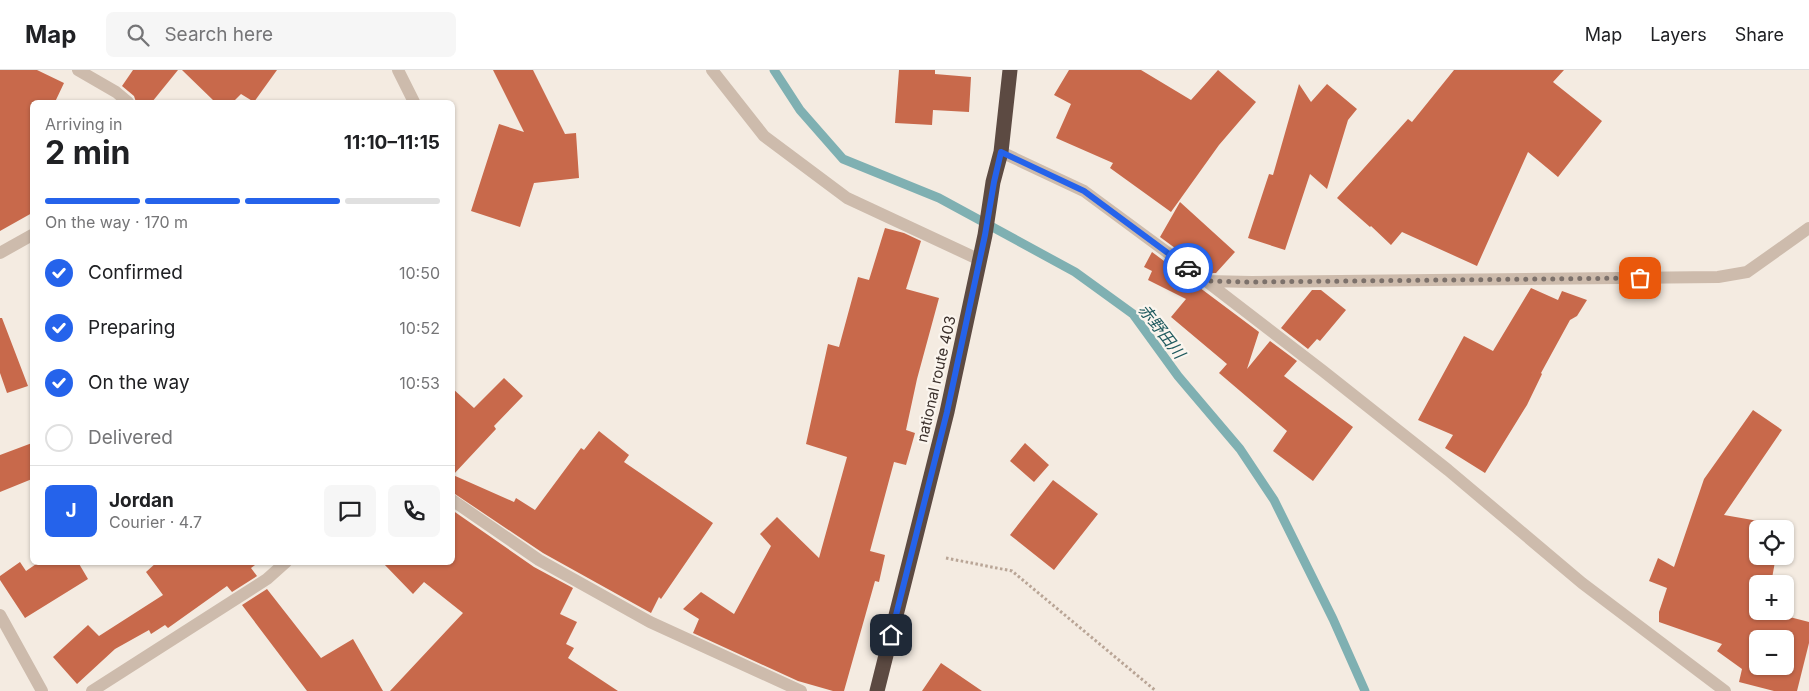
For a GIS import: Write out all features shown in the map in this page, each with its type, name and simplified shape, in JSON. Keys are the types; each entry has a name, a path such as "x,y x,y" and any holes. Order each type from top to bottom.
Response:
{"highway":[{"name":"national route 403","path":"877,691 947,412 980,260 1001,152 1010,70"}],"street":[{"path":"78,70 116,92 126,100"},
{"path":"398,70 413,100"},
{"path":"712,70 764,136 847,198 980,260"},
{"path":"1001,152 1084,191 1206,281 1323,370 1448,470 1582,583 1725,691"},
{"path":"1206,281 1718,277 1747,272 1809,228"},
{"path":"0,253 30,237"},
{"path":"455,502 539,560 650,622 801,691"},
{"path":"92,691 267,579 283,565"},
{"path":"0,615 42,691"}],"path":[{"path":"946,558 1012,571 1156,691"}],"building":[{"path":"0,70 37,70 64,83 56,100 30,100 30,214 0,231"},
{"path":"133,70 178,70 154,100 135,100 134,96 122,86"},
{"path":"182,70 277,70 255,100 251,100 241,94 235,100 213,100"},
{"path":"493,70 533,70 565,134 576,133 579,178 534,183 520,227 471,211 499,124 524,132"},
{"path":"899,70 935,70 935,74 971,77 969,112 933,110 932,125 895,123"},
{"path":"1069,70 1141,70 1191,100 1218,70 1256,102 1219,145 1171,212 1110,168 1113,163 1056,138 1071,104 1054,95"},
{"path":"1454,70 1564,70 1553,82 1602,121 1558,177 1528,152 1477,266 1402,232 1391,245 1337,198 1408,119 1412,122"},
{"path":"1299,84 1311,102 1327,84 1357,109 1348,120 1327,189 1310,174 1285,250 1248,238 1269,174 1273,175"},
{"path":"1180,202 1235,252 1216,273 1209,273 1160,237"},
{"path":"885,228 904,233 921,241 906,289 939,298 917,379 906,430 915,433 906,465 894,462 870,551 885,555 879,582 875,581 844,691 833,691 798,681 693,633 699,619 683,609 701,592 734,614 771,546 760,534 777,517 819,558 847,457 806,444 828,344 839,347 858,277 869,280"},
{"path":"1152,252 1259,332 1247,369 1270,341 1297,361 1284,376 1353,427 1313,481 1273,451 1287,431 1219,373 1227,364 1171,317 1186,299 1148,280 1152,271 1144,267"},
{"path":"1531,288 1558,300 1562,291 1587,300 1577,316 1570,320 1541,373 1527,405 1485,473 1445,448 1453,435 1418,420 1464,336 1493,351"},
{"path":"1312,290 1321,290 1346,310 1320,341 1317,339 1308,349 1281,328"},
{"path":"0,318 2,318 28,386 7,393 0,373"},
{"path":"504,378 523,396 494,426 496,429 455,473 455,391 474,408"},
{"path":"1753,410 1782,430 1724,515 1752,520 1749,520 1749,565 1774,565 1773,575 1749,575 1749,620 1794,620 1794,618 1809,622 1809,643 1797,691 1774,691 1739,682 1742,669 1717,651 1722,644 1659,622 1659,612 1667,588 1649,581 1658,558 1674,567 1704,479"},
{"path":"599,431 629,455 624,462 713,523 661,599 659,597 651,613 543,553 455,494 455,476 514,502 516,498 535,510 581,448 584,450"},
{"path":"1025,443 1049,465 1034,482 1010,461"},
{"path":"30,444 30,480 0,492 0,455"},
{"path":"1053,480 1098,514 1054,570 1010,535"},
{"path":"455,512 534,567 573,588 560,614 577,622 566,644 574,648 568,658 618,691 390,691 463,613 424,582 413,594 385,565 455,565"},
{"path":"20,562 26,571 35,565 80,565 88,579 25,618 0,580 0,576"},
{"path":"154,565 255,565 251,568 257,576 232,592 227,586 168,628 165,625 151,634 149,630 115,649 77,684 53,657 88,625 99,636 163,595 146,572"},
{"path":"267,589 321,658 353,639 383,691 307,691 242,605"},
{"path":"941,663 982,691 922,691"}],"waterway":[{"name":"赤野田川","path":"774,70 800,110 843,159 939,198 1075,272 1133,314 1178,376 1240,449 1274,500 1333,619 1365,691"}],"way so far":[{"path":"1188,268 1206,281 1640,278"}],"route":[{"path":"891,635 947,412 1001,152 1084,191 1188,268"}]}
